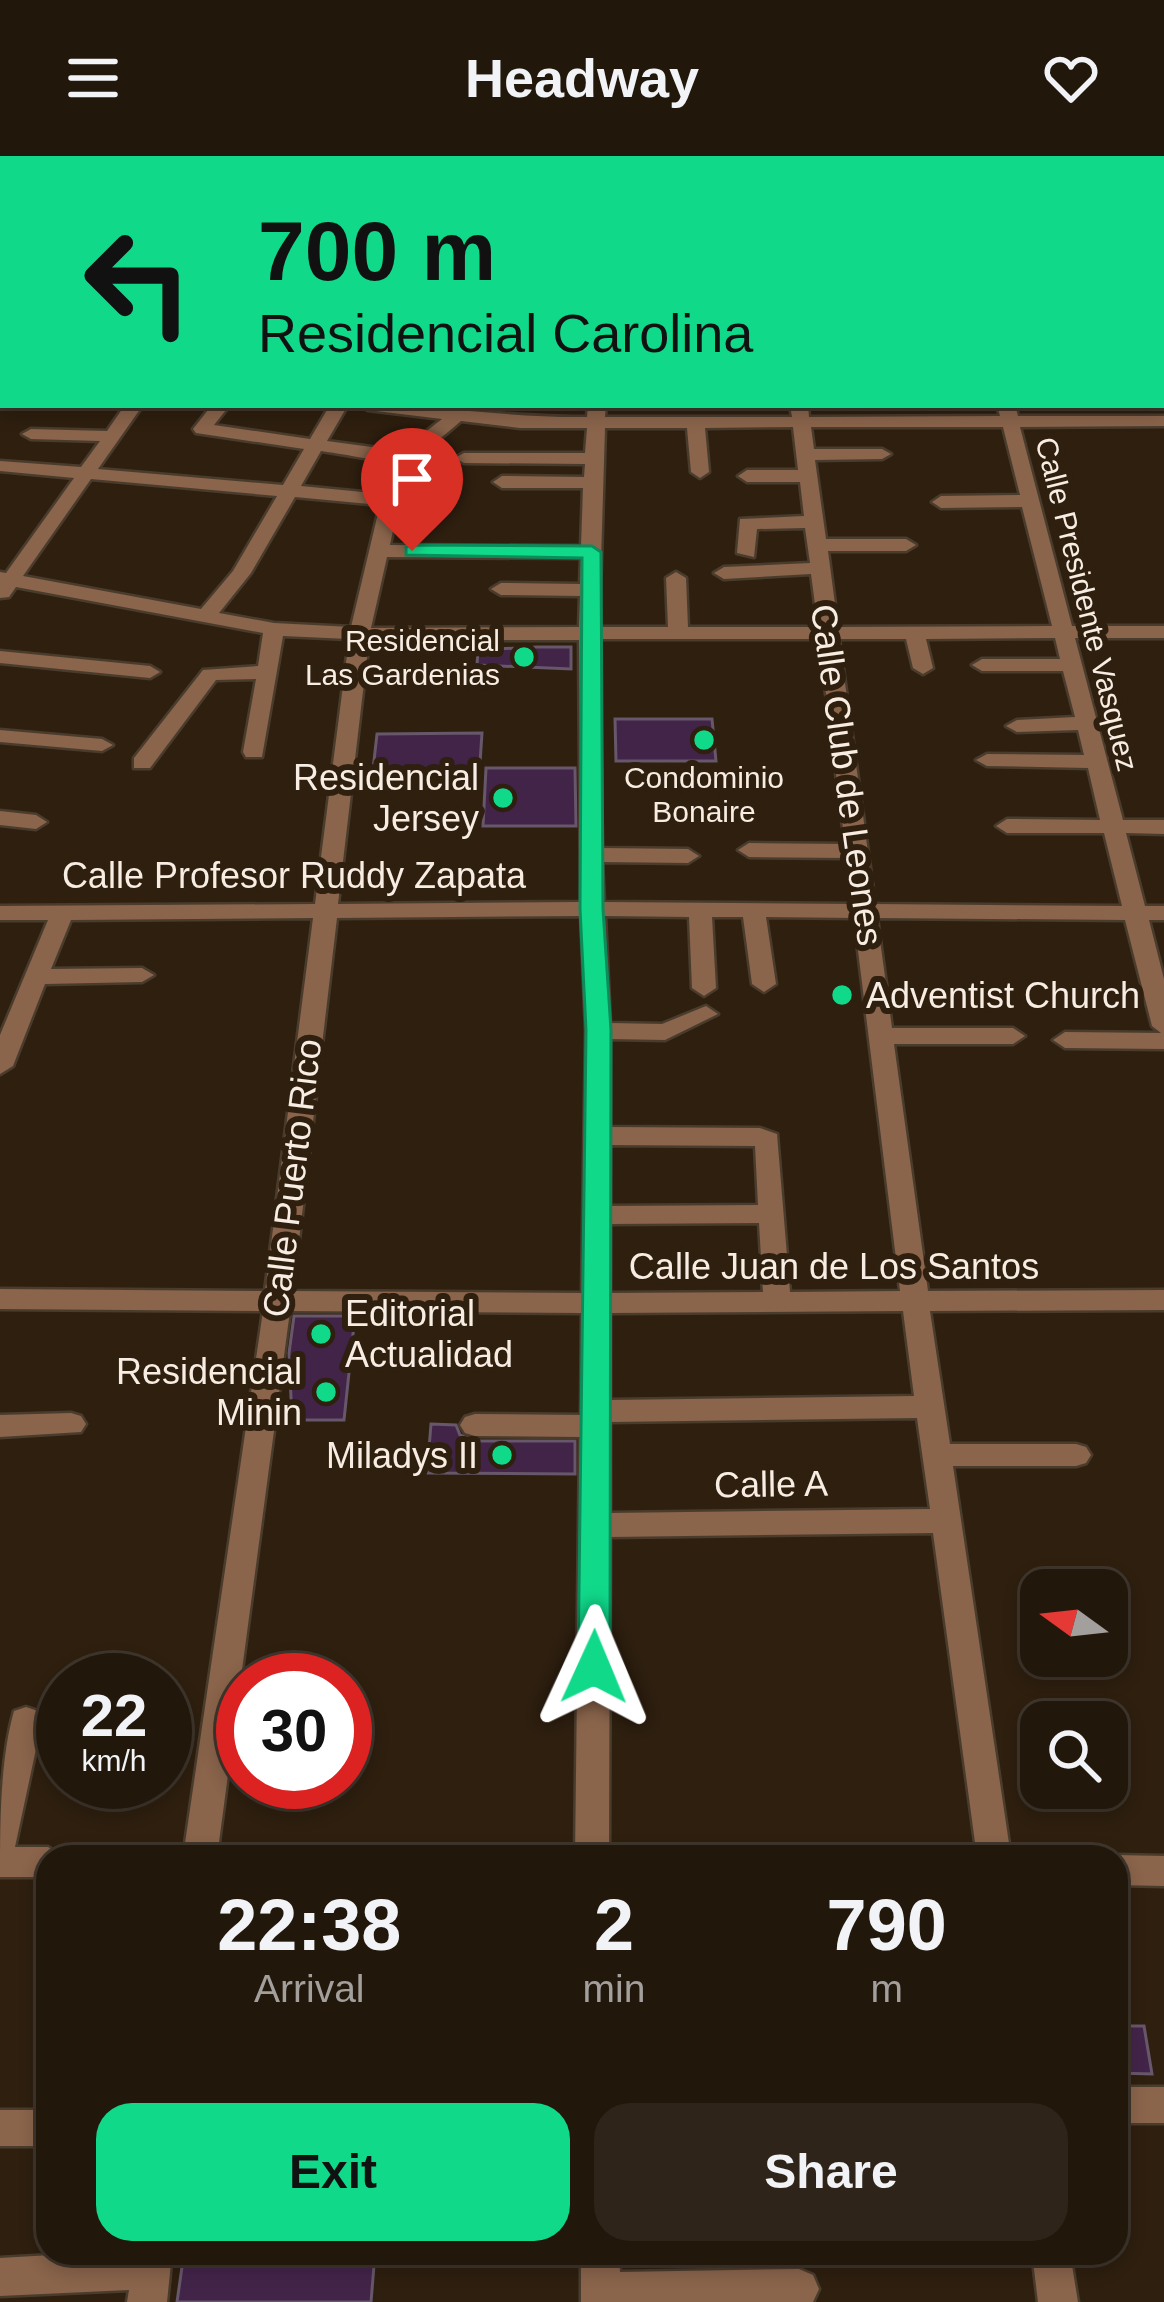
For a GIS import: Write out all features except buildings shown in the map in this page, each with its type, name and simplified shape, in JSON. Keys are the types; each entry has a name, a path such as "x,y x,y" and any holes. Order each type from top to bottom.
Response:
{"street":[{"path":"132,408 4,585 274,629 360,634 1164,632"},
{"path":"219,408 202,429 409,456 459,414"},
{"path":"205,617 241,573 337,408"},
{"path":"398,408 520,423 596,414 666,414 696,423 800,413 1008,412 1164,421"},
{"name":"Calle Presidente Vasquez","path":"1008,412 1164,1026"},
{"name":"Calle Club de Leones","path":"800,413 915,1301 992,1845"},
{"path":"592,1845 598,1030 592,909 590,590 596,414"},
{"path":"696,423 700,472"},
{"path":"31,434 111,436"},
{"path":"747,476 883,454"},
{"path":"464,458 593,471"},
{"path":"0,466 427,502"},
{"path":"502,482 593,471"},
{"name":"Calle Puerto Rico","path":"202,1845 278,1300 360,634 390,501"},
{"path":"941,502 1030,501"},
{"path":"449,551 451,523"},
{"path":"747,553 747,523 815,545"},
{"path":"517,551 519,524"},
{"path":"724,573 815,545 906,545"},
{"path":"376,551 592,552"},
{"path":"676,578 678,634"},
{"path":"501,589 590,590"},
{"path":"254,752 274,629"},
{"path":"914,632 923,668"},
{"path":"0,657 150,672"},
{"path":"982,665 1070,665"},
{"path":"142,763 210,674 267,672"},
{"path":"1017,726 1085,723"},
{"path":"0,736 102,745"},
{"path":"987,760 1095,762"},
{"path":"0,818 36,822"},
{"path":"1007,826 1164,827"},
{"path":"749,850 858,851"},
{"path":"592,855 688,856"},
{"name":"Calle Profesor Ruddy Zapata","path":"0,913 592,909 1164,913"},
{"path":"598,1030 664,1032 705,1001 700,911"},
{"path":"754,911 764,985"},
{"path":"0,1066 40,977 62,913"},
{"path":"40,977 142,975"},
{"path":"882,1036 1013,1036"},
{"path":"1065,1040 1164,1041"},
{"path":"597,1136 764,1138 777,1301"},
{"path":"595,1215 772,1214"},
{"name":"Calle Juan de Los Santos","path":"0,1299 1164,1300"},
{"path":"475,1425 931,1407"},
{"path":"0,1426 71,1424"},
{"path":"938,1455 1076,1455"},
{"name":"Calle A","path":"596,1525 947,1521"},
{"path":"0,1843 26,1721"},
{"path":"0,1862 36,1862"},
{"path":"1128,1870 1164,1871"},
{"path":"1128,2105 1164,2104"},
{"path":"0,2128 36,2128"},
{"path":"1053,2265 1058,2302"},
{"path":"0,2277 150,2275"},
{"path":"600,2282 799,2289"}],"place":[{"name":"Residencial Las Gardenias","path":"524,657"},
{"name":"Condominio Bonaire","path":"704,740"},
{"name":"Residencial Jersey","path":"503,798"},
{"name":"Adventist Church","path":"842,995"},
{"name":"Editorial Actualidad","path":"321,1334"},
{"name":"Residencial Minin","path":"326,1392"},
{"name":"Miladys II","path":"502,1455"}],"route":[{"path":"412,551 592,552 592,909 598,1030 594,1667"}]}
